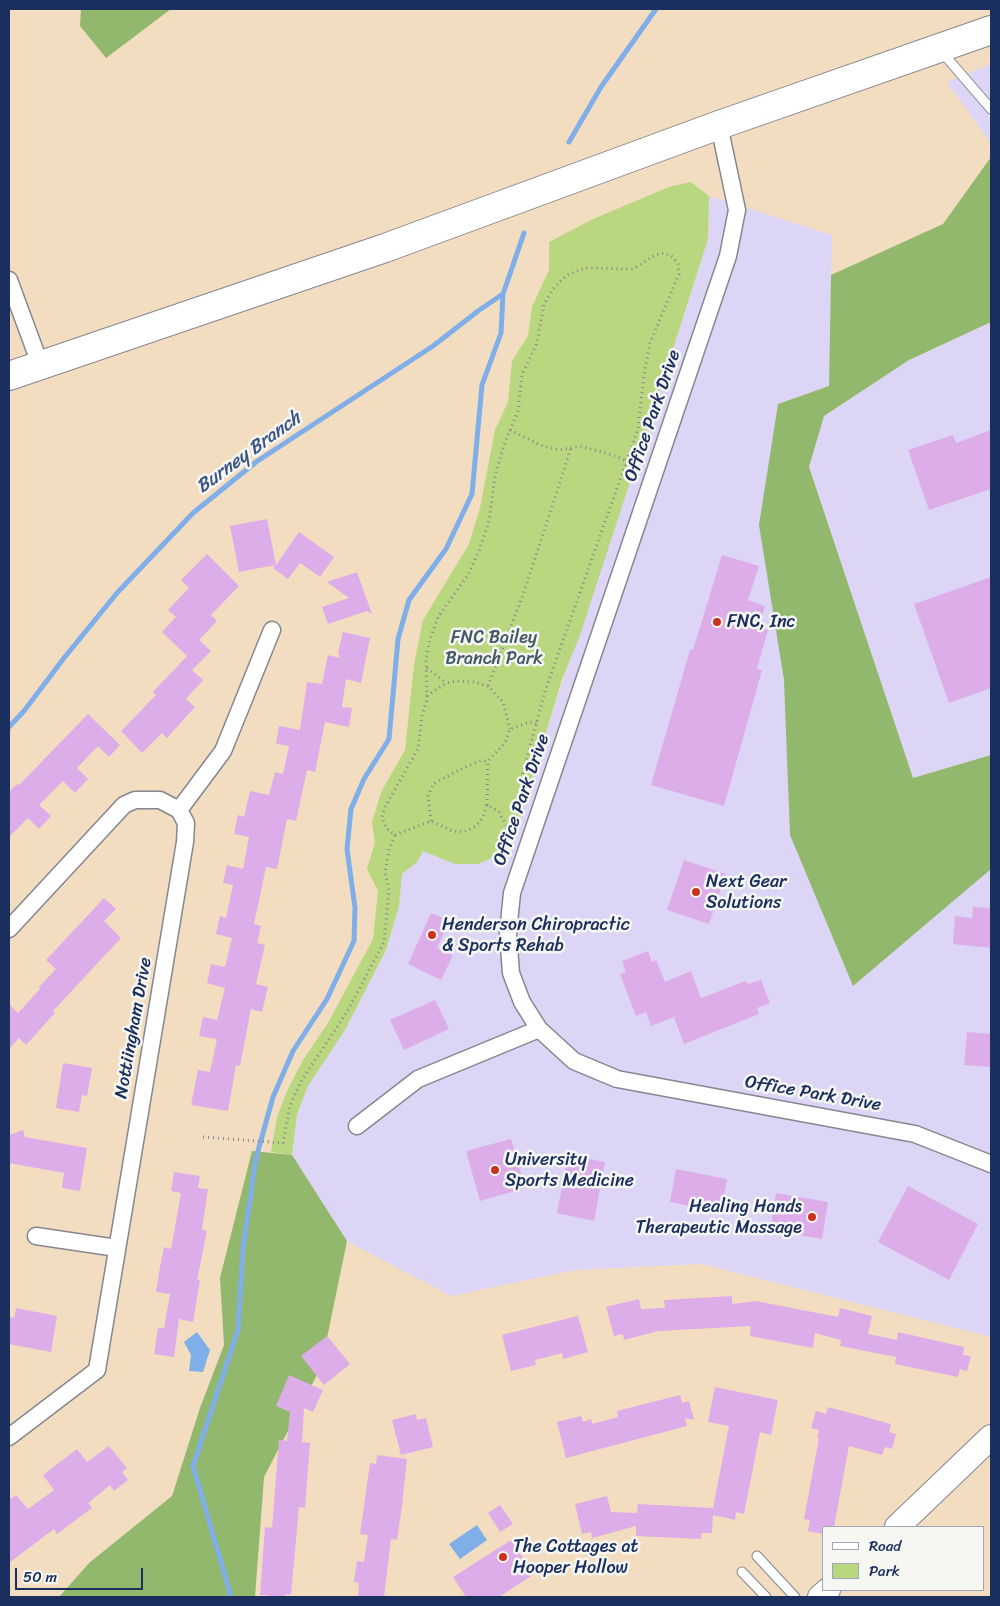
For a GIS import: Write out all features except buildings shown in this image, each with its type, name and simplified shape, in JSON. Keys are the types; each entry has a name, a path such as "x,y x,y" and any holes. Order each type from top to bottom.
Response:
{"highway":[{"path":"9,376 385,248 719,125 991,30"}],"street":[{"name":"Office Park Drive","path":"719,125 737,210 728,256 512,892 508,933 511,973 522,1002 539,1030 574,1061 617,1080 900,1130 926,1136 991,1164"},
{"path":"9,280 40,364"},
{"path":"9,930 124,805 135,800 160,800 179,810 223,751 272,630"},
{"name":"Nottiingham Drive","path":"9,1437 96,1370 185,842 186,823 179,810"},
{"path":"357,1126 418,1079 539,1030"},
{"path":"36,1236 117,1248"},
{"path":"898,1526 991,1437"}],"lane":[{"path":"939,49 991,109"},
{"path":"757,1556 795,1597"},
{"path":"742,1572 766,1597"}],"path":[{"path":"395,835 386,828 382,817 385,807 418,749 427,696 426,667 430,639 438,617 468,575 479,551 489,521 495,475 518,411 522,374 537,343 544,304 554,288 567,275 585,268 633,269 655,255 664,253 673,257 678,264 679,274 650,343 644,375 638,429 625,460 545,691 520,779 518,825"},
{"path":"510,430 540,445 559,450 580,446 612,454 625,460"},
{"path":"488,686 523,595 571,448"},
{"path":"426,667 446,683"},
{"path":"427,696 446,683 457,681 474,682 488,686 503,702 510,729 506,743 488,761 472,764 433,784 428,796 431,820"},
{"path":"510,729 530,722 537,723"},
{"path":"431,820 452,832 464,832 476,826 484,817 487,805 488,761"},
{"path":"487,805 499,812 506,822 509,830 508,838 514,839 516,832"},
{"path":"203,1136 283,1143 290,1106 300,1083 347,1012 384,942 389,890 385,873 389,850 395,835 431,820"}],"shaded area":[{"path":"991,64 991,144 947,82"},
{"path":"709,196 832,235 829,386 778,404 790,835 991,870 991,1337 702,1264 575,1270 451,1296 347,1241 292,1155 297,1114 308,1086 345,1030 386,950 399,906 402,874 417,862 423,850 437,858 544,737 646,433 708,239"},
{"path":"991,322 991,755 913,778 809,467 824,416 909,360"}],"green space":[{"path":"81,9 171,9 106,58 80,26"},
{"path":"991,157 991,322 909,360 824,416 809,467 913,778 991,755 991,869 853,986 790,835 784,680 759,525 778,404 829,386 831,275 943,224"},
{"name":"FNC Bailey Branch Park","path":"691,182 709,196 708,239 579,638 562,679 514,839 498,855 478,864 455,864 423,851 417,862 402,874 399,906 386,950 345,1030 308,1086 297,1114 292,1155 271,1152 277,1117 287,1091 303,1060 328,1023 373,939 378,891 367,869 375,843 372,822 382,790 405,750 414,665 423,620 469,544 480,508 495,430 508,402 512,361 528,336 532,307 549,270 549,242 593,219 669,187"},
{"path":"252,1151 292,1155 347,1241 321,1367 264,1477 255,1597 59,1597 89,1563 172,1496 200,1408 224,1345 220,1278"}],"water":[{"path":"197,1332 210,1350 203,1372 189,1371 191,1355 184,1342"},
{"path":"477,1525 487,1540 460,1559 449,1544"}],"waterway":[{"name":"Burney Branch","path":"569,142 601,87 656,9"},
{"path":"229,1597 230,1593 193,1466 238,1330 243,1248 256,1158 273,1097 293,1051 327,999 354,941 355,908 347,849 351,809 364,779 389,739 398,639 409,600 446,549 472,494 482,385 501,333 503,294 524,233"},
{"name":"Burney Branch","path":"9,727 24,711 117,593 193,513 256,462 433,346 503,294"}],"place":[{"name":"FNC, Inc","path":"717,622"},
{"name":"Next Gear Solutions","path":"696,892"},
{"name":"Henderson Chiropractic & Sports Rehab","path":"432,935"},
{"name":"University Sports Medicine","path":"495,1170"},
{"name":"Healing Hands Therapeutic Massage","path":"812,1217"},
{"name":"The Cottages at Hooper Hollow","path":"503,1557"}]}
